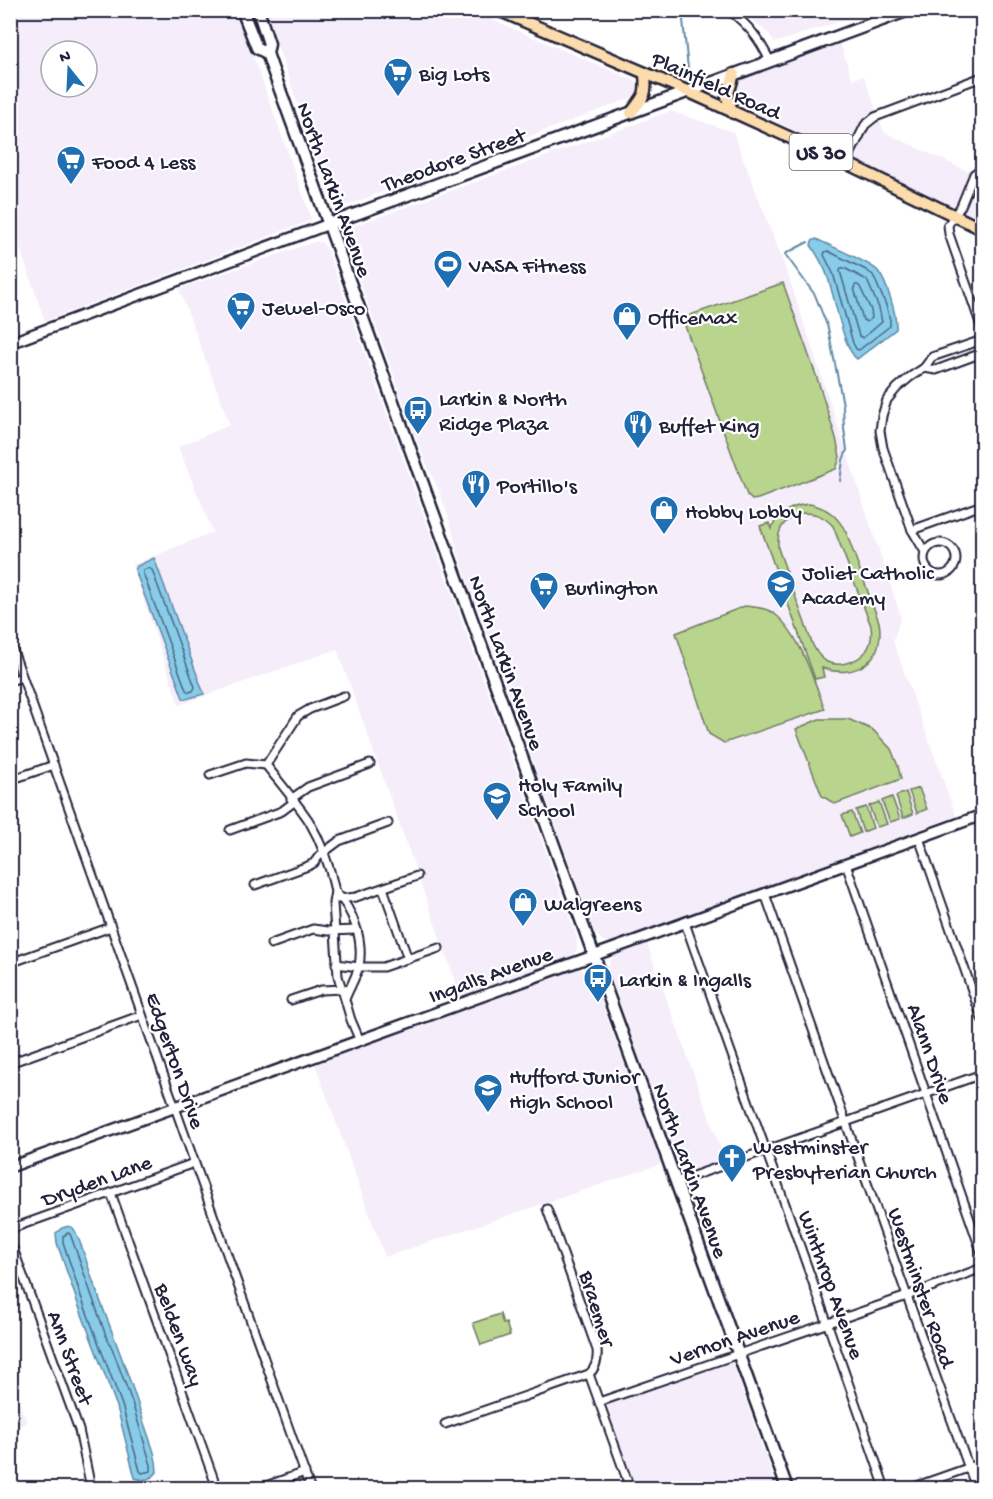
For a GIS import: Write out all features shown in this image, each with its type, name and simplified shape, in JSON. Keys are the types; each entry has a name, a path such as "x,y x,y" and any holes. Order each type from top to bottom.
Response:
{"main road":[{"name":"North Larkin Avenue","path":"242,10 257,48 267,52"},
{"name":"North Larkin Avenue","path":"258,10 269,44 267,52 787,1488"},
{"name":"Plainfield Road","path":"498,10 687,91 846,163 982,229"},
{"name":"Theodore Street","path":"329,224 909,10"},
{"path":"631,113 645,96 645,74"},
{"path":"733,113 727,97 735,74"}],"street":[{"path":"729,10 760,40 770,61"},
{"path":"846,163 865,125 875,117 982,77"},
{"path":"982,168 974,174 961,206 948,225 949,234 982,329"},
{"name":"Theodore Street","path":"10,343 329,224"},
{"path":"926,552 912,530 883,448 880,431 882,416 887,400 897,387 924,368 931,355 982,340"},
{"path":"924,368 936,372 982,353"},
{"path":"931,355 936,372"},
{"path":"912,530 982,505"},
{"path":"937,543 947,544 956,556 954,566 947,573 931,572 925,563 926,552 928,548 937,543"},
{"name":"Edgerton Drive","path":"10,642 310,1488"},
{"path":"10,681 22,677"},
{"path":"266,765 298,716 344,696"},
{"path":"210,775 246,763 266,765 307,819 324,853 333,879 336,964 345,990 351,1020 360,1041"},
{"path":"230,830 282,811 308,787 370,764"},
{"path":"10,780 54,765"},
{"name":"Ingalls Avenue","path":"10,1167 982,815"},
{"path":"255,885 308,866 339,841 388,823"},
{"path":"919,838 982,1019"},
{"name":"Alann Drive","path":"846,864 982,1254"},
{"path":"333,899 356,897 417,876"},
{"path":"383,888 408,959"},
{"path":"335,891 343,899 354,919 359,943 358,967 345,990"},
{"name":"Westminster Road","path":"765,894 976,1488"},
{"name":"Winthrop Avenue","path":"685,923 885,1488"},
{"path":"10,963 111,927"},
{"path":"271,944 313,929 357,930"},
{"path":"336,964 382,968 439,948"},
{"path":"291,1000 321,990 345,990"},
{"path":"10,1063 142,1015"},
{"path":"676,1182 982,1074"},
{"name":"Dryden Lane","path":"11,1233 16,1227 194,1163"},
{"name":"Belden way","path":"111,1193 217,1488"},
{"name":"Braemer","path":"445,1424 589,1374 594,1370 598,1357 597,1350 547,1209"},
{"name":"Ann Street","path":"10,1240 80,1430 92,1488"},
{"name":"Vernon Avenue","path":"599,1402 982,1268"},
{"path":"589,1374 630,1488"},
{"path":"911,1488 982,1463"},
{"path":"260,1488 304,1472"}],"shaded area":[{"path":"871,10 774,43 770,35 743,11"},
{"path":"10,11 237,11 312,220 45,321 11,222"},
{"path":"265,11 471,11 655,89 335,210"},
{"path":"840,43 852,79 864,76 884,132 969,172 982,169 982,220 730,98 725,85"},
{"path":"671,111 733,132 787,272 901,617 893,641 956,816 611,942 603,941 594,931 460,559 438,488 424,459 345,237 349,229 356,225"},
{"path":"317,241 327,249 577,938 577,949 572,956 461,997 337,649 179,705 132,565 213,532 178,447 230,425 179,289"},
{"path":"647,944 728,1169 685,1185 608,969 610,961 618,954"},
{"name":"Hufford Junior High School","path":"580,969 593,979 661,1164 385,1257 315,1064 570,970"},
{"path":"728,1351 777,1488 626,1488 594,1399"},
{"path":"10,1378 27,1423 11,1428 10,1428"}],"green space":[{"path":"783,283 818,381 840,457 836,469 752,500 747,495 685,326 690,315"},
{"path":"810,504 827,510 839,521 846,532 879,622 880,635 878,647 866,664 846,671 822,668 824,677 815,679 760,526 769,523 771,529 782,514","holes":["801,513 815,514 833,526 871,626 869,646 862,655 851,662 833,664 820,656 812,643 778,548 782,526"]},
{"path":"745,606 762,608 782,620 804,656 825,709 724,743 709,734 676,633"},
{"path":"819,719 848,719 873,730 891,749 901,779 835,804 822,796 796,729"},
{"path":"919,788 927,809 917,813 909,791"},
{"path":"906,792 913,814 903,818 896,796"},
{"path":"892,797 900,819 890,822 882,801"},
{"path":"879,802 887,824 877,827 869,806"},
{"path":"866,807 873,828 863,832 856,810"},
{"path":"852,812 860,833 850,837 842,815"},
{"path":"500,1314 510,1335 481,1345 473,1323"}],"water":[{"path":"816,239 878,271 891,299 896,329 857,359 847,344 830,283 811,245"},
{"path":"154,558 204,694 183,698 135,570 137,566"},
{"path":"69,1226 75,1231 81,1245 156,1459 157,1472 148,1479 135,1478 117,1407 57,1243 56,1233"}],"waterway":[{"path":"682,10 688,69"},
{"path":"808,242 785,254 815,295 828,328 843,405 847,450 840,481"}],"place":[{"name":"Big Lots","path":"398,98"},
{"name":"Food 4 Less","path":"71,186"},
{"name":"VASA Fitness","path":"448,290"},
{"name":"Jewel-Osco","path":"241,332"},
{"name":"OfficeMax","path":"627,342"},
{"name":"Larkin & North Ridge Plaza","path":"418,436"},
{"name":"Buffet King","path":"638,450"},
{"name":"Portillo's","path":"476,510"},
{"name":"Hobby Lobby","path":"664,536"},
{"name":"Joliet Catholic Academy","path":"781,610"},
{"name":"Burlington","path":"544,612"},
{"name":"Holy Family School","path":"497,822"},
{"name":"Walgreens","path":"523,928"},
{"name":"Larkin & Ingalls","path":"598,1004"},
{"name":"Hufford Junior High School","path":"488,1114"},
{"name":"Westminster Presbyterian Church","path":"732,1184"}]}
